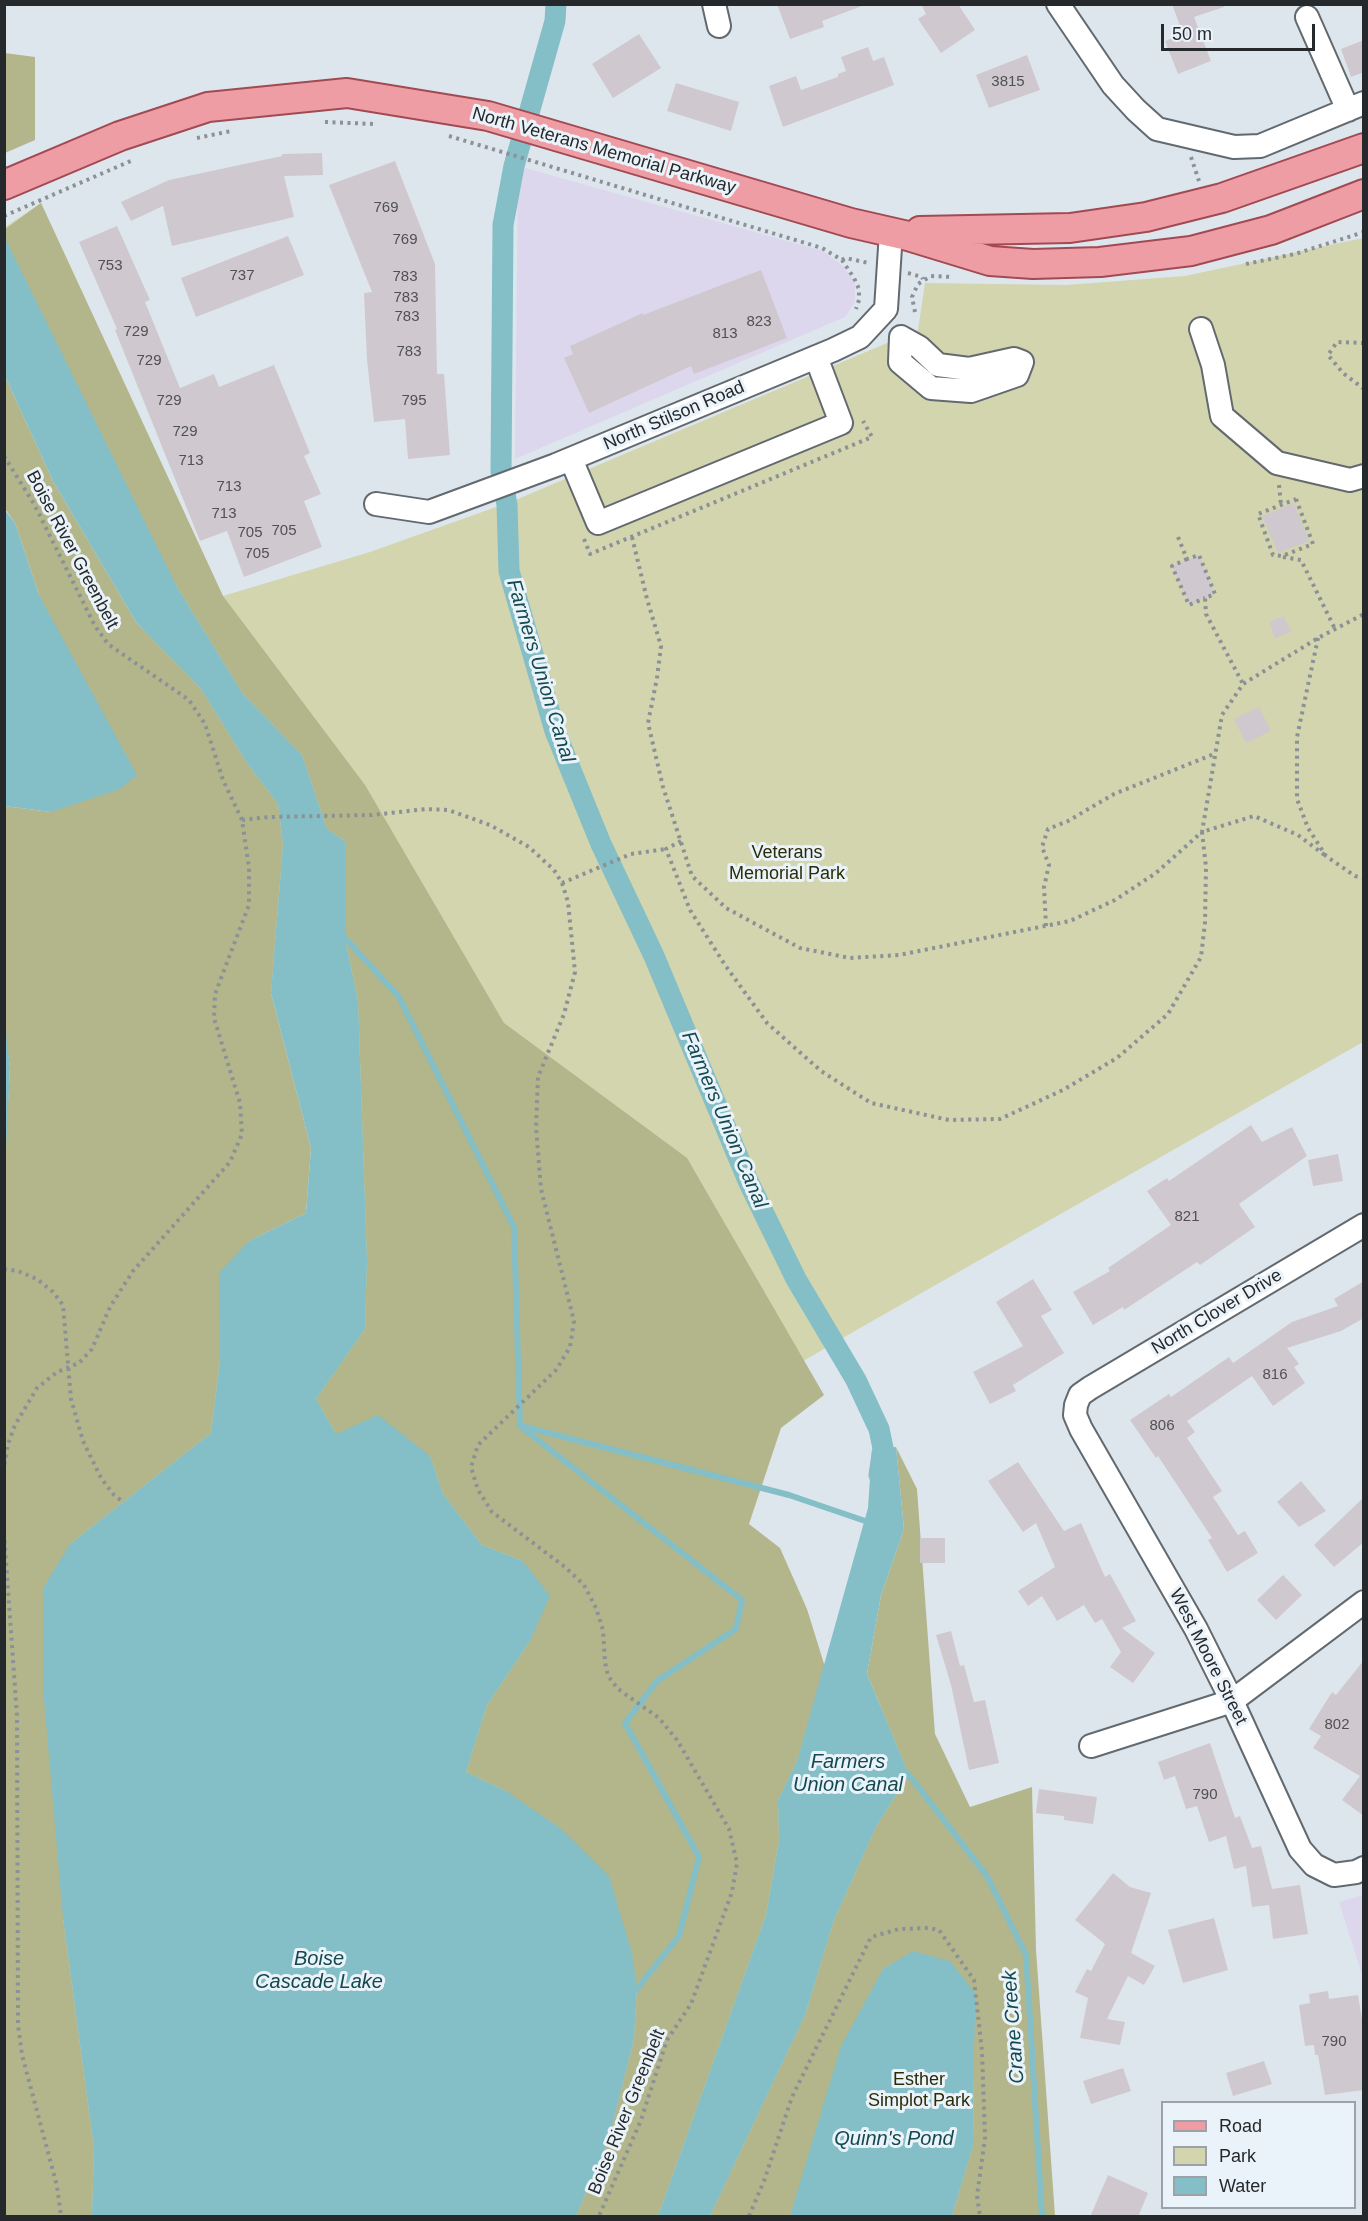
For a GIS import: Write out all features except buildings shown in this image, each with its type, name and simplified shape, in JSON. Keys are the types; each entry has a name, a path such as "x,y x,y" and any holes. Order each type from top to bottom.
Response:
{"main road":[{"name":"North Veterans Memorial Parkway","path":"4,185 57,178 120,136 208,107 347,93 488,116 851,223 891,232 990,261 1033,264 1100,262 1191,251 1271,230 1364,194"},
{"name":"North Veterans Memorial Parkway","path":"891,232 1070,228 1146,217 1222,198 1364,148"}],"street":[{"path":"1058,4 1113,85 1157,129 1234,147 1260,146 1356,106 1307,17"},
{"path":"891,232 885,309 901,338 900,362 931,388 971,391 1017,375 1022,362 1014,359 969,369 938,365 919,347 901,338"},
{"name":"North Stilson Road","path":"376,504 429,512 546,469 860,337 885,309"},
{"path":"1201,329 1213,364 1222,416 1277,463 1350,480 1364,476"},
{"path":"571,459 598,523 841,423 816,357"},
{"name":"North Clover Drive","path":"1076,1404 1080,1395 1090,1388 1364,1225"},
{"name":"West Moore Street","path":"1076,1404 1075,1415 1081,1429 1196,1629 1232,1701 1300,1850 1314,1865 1334,1875 1356,1872 1364,1868"},
{"path":"1091,1746 1232,1701 1364,1602"}],"path":[{"path":"321,122 381,124"},
{"path":"194,139 241,129"},
{"path":"443,135 822,248 843,259 848,267 859,289 859,300 855,312"},
{"path":"4,216 57,178 140,158"},
{"path":"915,312 912,297 922,277"},
{"path":"1364,343 1337,342 1328,355 1343,374 1364,388"},
{"name":"Boise River Greenbelt","path":"4,1467 8,1444 26,1405 37,1388 46,1379 79,1363 92,1349 110,1306 133,1271 230,1162 242,1134 240,1103 214,1018 214,994 249,905 249,868 242,820 224,780 205,724 189,700 108,644 94,626 34,504 5,456"},
{"path":"1278,479 1281,505"},
{"path":"1282,556 1313,544 1296,499 1258,514 1273,555 1301,560 1335,629"},
{"path":"632,537 661,646 648,723 663,787 692,876 726,908 800,948 850,958 899,955 1070,921 1115,900 1156,873 1202,832 1254,816 1298,835 1355,876 1364,878"},
{"path":"1178,537 1187,559"},
{"path":"1198,555 1215,594 1204,598 1189,605 1172,566 1198,555"},
{"path":"1204,598 1206,614 1243,684"},
{"path":"666,849 690,910 725,965 767,1023 821,1071 871,1103 949,1120 1000,1119 1063,1090 1117,1058 1168,1014 1201,957 1205,923 1206,867 1202,832 1209,801 1221,715 1243,684 1318,638 1364,614"},
{"path":"1318,638 1297,737 1297,799 1308,828 1326,856"},
{"path":"1046,926 1044,887 1049,865 1042,847 1048,829 1068,821 1114,794 1214,754"},
{"name":"Boise River Greenbelt","path":"242,820 269,817 372,815 426,808 448,810 490,825 529,847 554,870 562,883 568,902 575,972 564,1014 538,1077 536,1127 541,1189 574,1321 570,1347 556,1370 478,1445 471,1467 478,1490 492,1512 566,1567 584,1585 596,1608 603,1630 608,1676 618,1689 659,1718 677,1740 729,1829 737,1863 732,1892 691,2004 667,2040 641,2120 599,2217"},
{"path":"562,883 631,854 666,849 681,841"},
{"path":"4,1269 18,1271 37,1279 53,1292 63,1305 71,1399 83,1441 101,1478 114,1495 123,1502"},
{"path":"4,1533 17,1716 18,2025 21,2055 57,2186 61,2217"},
{"path":"749,2217 764,2181 792,2097 872,1937 899,1929 928,1928 939,1930 974,1980 982,2051 985,2138 977,2196 980,2217"}],"shaded area":[{"path":"518,166 823,251 843,266 855,282 855,302 845,317 515,459"},
{"path":"1364,1895 1363,1978 1339,1902"}],"green space":[{"path":"5,53 35,57 35,140 5,153"},
{"name":"Veterans Memorial Park","path":"41,203 223,596 370,552 513,501 918,330 925,283 1066,285 1185,276 1363,238 1363,1042 853,1332 517,1528 935,1734 1055,2216 5,2216 5,1170 366,1261 5,238 5,227"},
{"path":"41,203 223,596 365,785 504,1023 687,1158 824,1395 781,1428 749,1524 780,1548 807,1609 825,1667 797,1761 778,1800 779,1841 766,1915 658,2216 576,2216 608,2142 634,2039 637,1989 506,1791 466,1772 487,1705 530,1641 523,1561 482,1545 443,1494 430,1456 336,1434 316,1399 365,1329 367,1261 358,1001 345,938 345,841 327,829 302,755 243,694 177,587 5,277 4,230"},
{"path":"5,376 53,481 136,622 201,689 247,763 278,804 283,844 271,993 311,1148 306,1213 249,1241 220,1361 211,1433 70,1544 63,1918 94,2148 92,2216 4,2216 4,1170 10,1068 4,1024 5,806 51,812 39,595 15,523 5,509"},
{"name":"Esther Simplot Park","path":"896,1447 917,1489 935,1734 970,1807 1032,1787 1036,1950 1055,2216 952,2216 974,2142 973,2074 803,2176 790,2216 710,2216 805,2015 834,1920 877,1825 909,1775 867,1674 881,1595 904,1529"}],"water":[{"name":"Boise Cascade Lake","path":"5,238 177,587 243,694 302,755 327,829 345,841 345,938 358,1001 367,1261 365,1329 316,1399 336,1434 378,1415 430,1456 443,1494 482,1545 523,1561 550,1596 530,1641 487,1705 466,1772 506,1791 560,1828 609,1876 632,1953 637,1989 634,2039 608,2142 576,2216 92,2216 94,2148 63,1918 43,1687 43,1588 70,1544 211,1433 220,1361 219,1273 249,1241 306,1213 311,1148 271,993 283,844 278,804 247,763 201,689 136,622 53,481 5,376"},
{"path":"4,509 15,523 39,595 137,775 120,789 51,812 5,806"},
{"path":"4,1024 10,1068 5,1170"},
{"name":"Farmers Union Canal","path":"896,1447 904,1529 881,1595 867,1674 909,1775 877,1825 834,1920 805,2015 710,2216 658,2216 766,1915 779,1841 778,1800 797,1761 868,1508 872,1449"},
{"name":"Quinn's Pond","path":"913,1951 950,1961 976,1994 973,2074 974,2142 952,2216 790,2216 841,2046 883,1969"}],"waterway":[{"name":"Farmers Union Canal","path":"556,4 555,21 514,166 503,225 501,471 507,505 509,571 555,731 601,844 654,956 749,1183 796,1279 856,1380 879,1429 883,1448 879,1475"},
{"path":"345,938 399,997 514,1227 520,1426 742,1600 736,1629 657,1681 625,1723 699,1857 679,1936 637,1989"},
{"path":"525,1427 789,1495 871,1523"},
{"name":"Crane Creek","path":"903,1771 909,1775 987,1876 1026,1955 1042,2216"}]}
